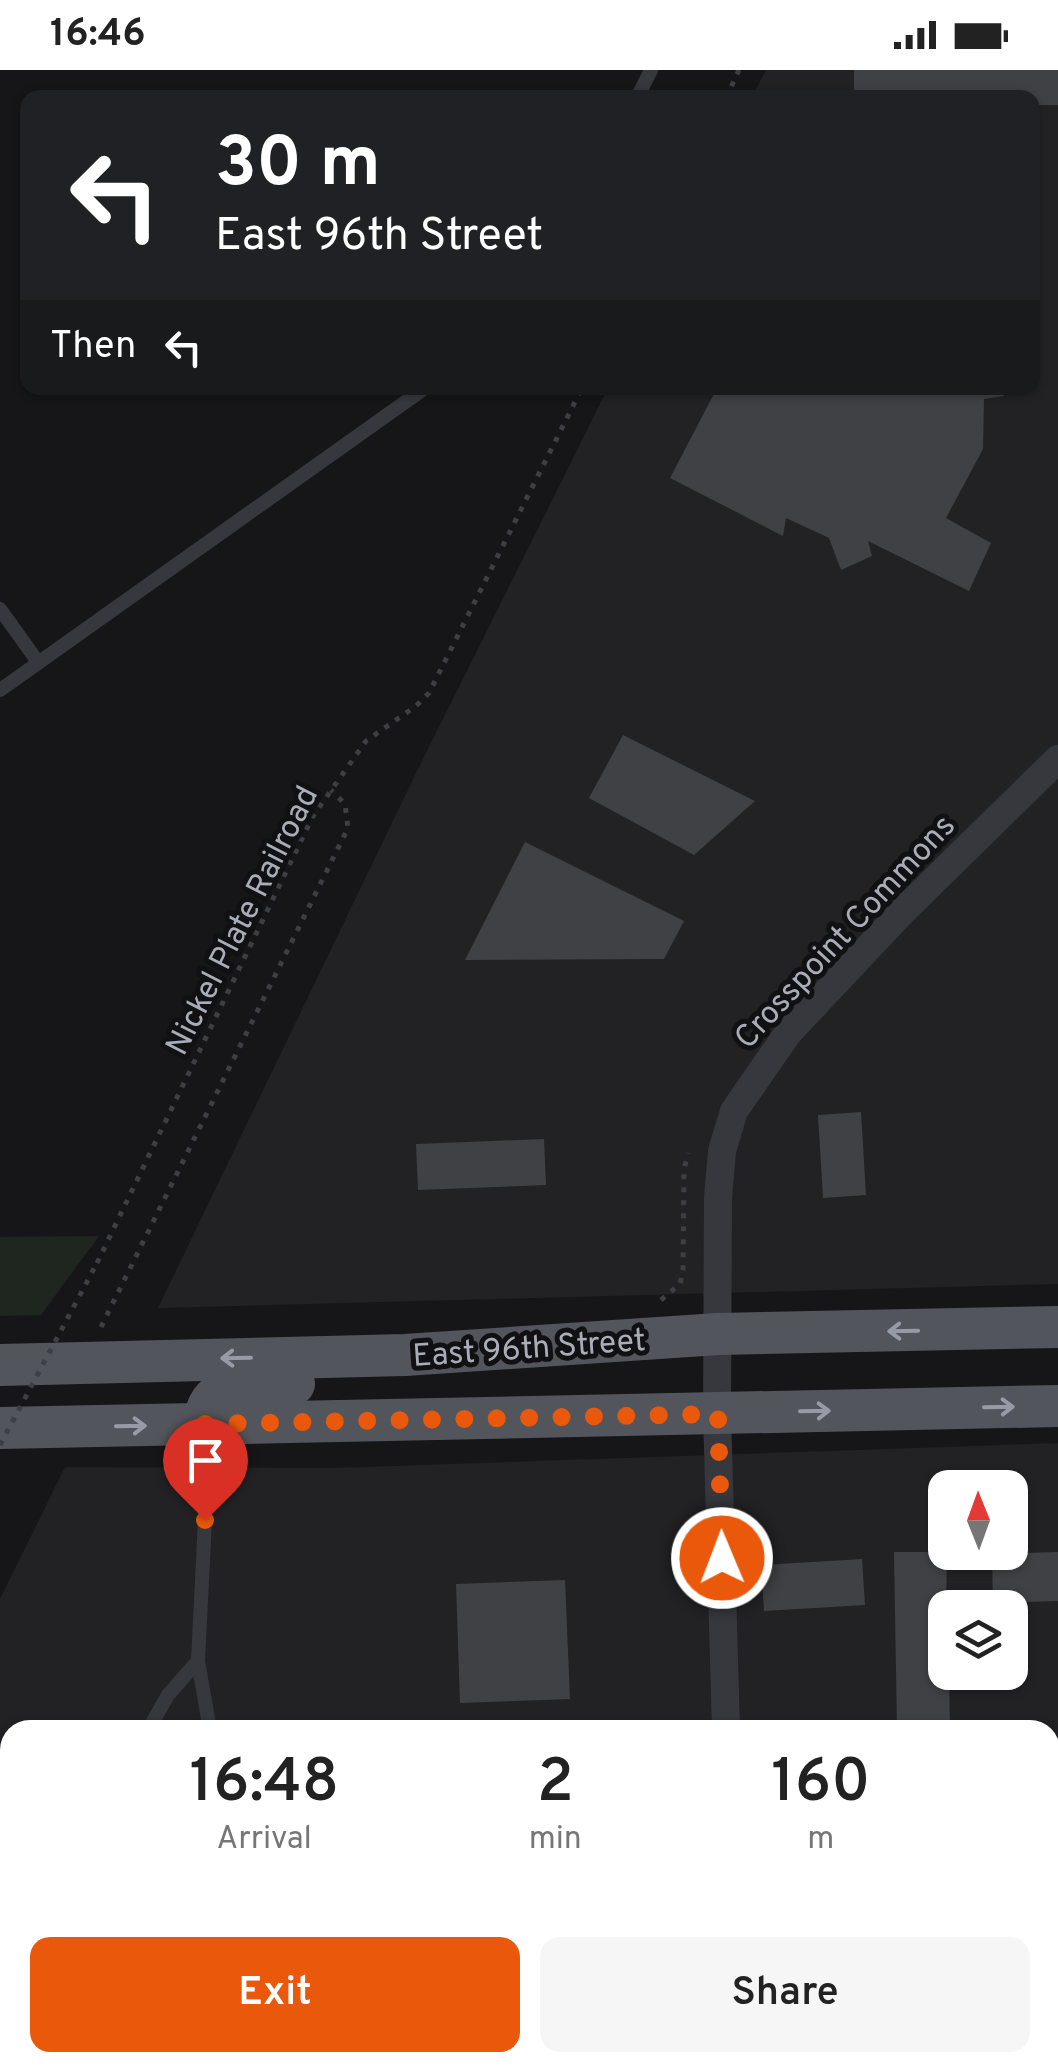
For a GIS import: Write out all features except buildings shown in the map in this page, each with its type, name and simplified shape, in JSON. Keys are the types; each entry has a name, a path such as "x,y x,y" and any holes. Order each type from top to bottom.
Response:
{"main road":[{"name":"East 96th Street","path":"0,1365 405,1355 718,1334 1058,1328"},
{"path":"204,1424 208,1403 221,1392 346,1377 405,1355"},
{"name":"East 96th Street","path":"0,1428 1058,1406"}],"street":[{"name":"Crosspoint Commons","path":"726,1720 718,1414 718,1198 722,1151 734,1111 788,1033 902,912 1058,759"}],"lane":[{"path":"0,690 415,395"},
{"path":"0,609 38,662"},
{"path":"204,1424 205,1520 198,1660 208,1720"},
{"path":"154,1720 168,1695 198,1660"}],"path":[{"name":"Nickel Plate Railroad","path":"0,1445 97,1263 313,816 366,742 429,692 578,395"},
{"path":"97,1336 348,828 346,804 330,790"},
{"path":"658,1302 680,1284 683,1270 684,1170 688,1153"},
{"path":"55,1338 69,1338"}],"shaded area":[{"path":"766,70 1058,70 1058,1284 158,1308 417,771 605,395 1040,395 1040,90 756,90"},
{"path":"99,1236 41,1315 0,1316 0,1237"},
{"path":"1058,1443 1058,1720 0,1720 0,1599 65,1467 334,1468"}],"route":[{"path":"205,1520 204,1424 718,1414 722,1558"}]}
